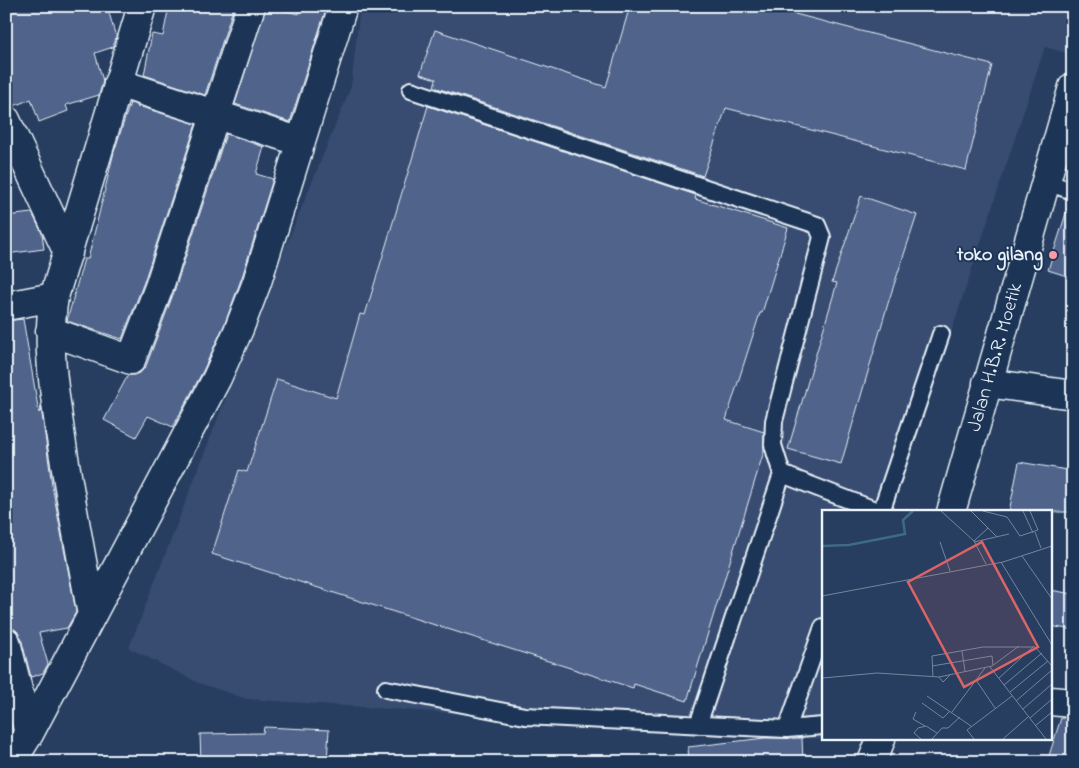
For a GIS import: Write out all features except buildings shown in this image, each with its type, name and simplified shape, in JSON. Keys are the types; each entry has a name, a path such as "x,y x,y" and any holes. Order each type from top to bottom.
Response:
{"street":[{"path":"92,615 68,487 52,381 50,330 54,297 142,6"},
{"path":"50,330 131,360 153,305 251,6"},
{"path":"6,757 21,746 29,734 217,378 257,282 343,6"},
{"path":"118,83 301,142"},
{"name":"Jalan H.B.R. Moetik","path":"952,510 1073,87"},
{"path":"7,126 68,253"},
{"path":"6,306 54,297"},
{"path":"987,384 1073,395"},
{"path":"6,642 29,734"},
{"path":"1052,701 1073,702"},
{"path":"872,762 881,740"}],"lane":[{"path":"411,90 817,225 822,237 774,421 774,446 782,474 698,725"},
{"path":"1045,182 1073,191"},
{"path":"782,474 872,510 941,334"},
{"path":"787,729 822,630"},
{"path":"386,689 525,716 787,729 822,726"}],"shaded area":[{"path":"360,6 1073,6 1073,55 1045,47 893,510 822,510 822,739 247,699 199,683 129,648 262,304 351,87"}],"place":[{"name":"toko gilang","path":"1053,255"}]}
